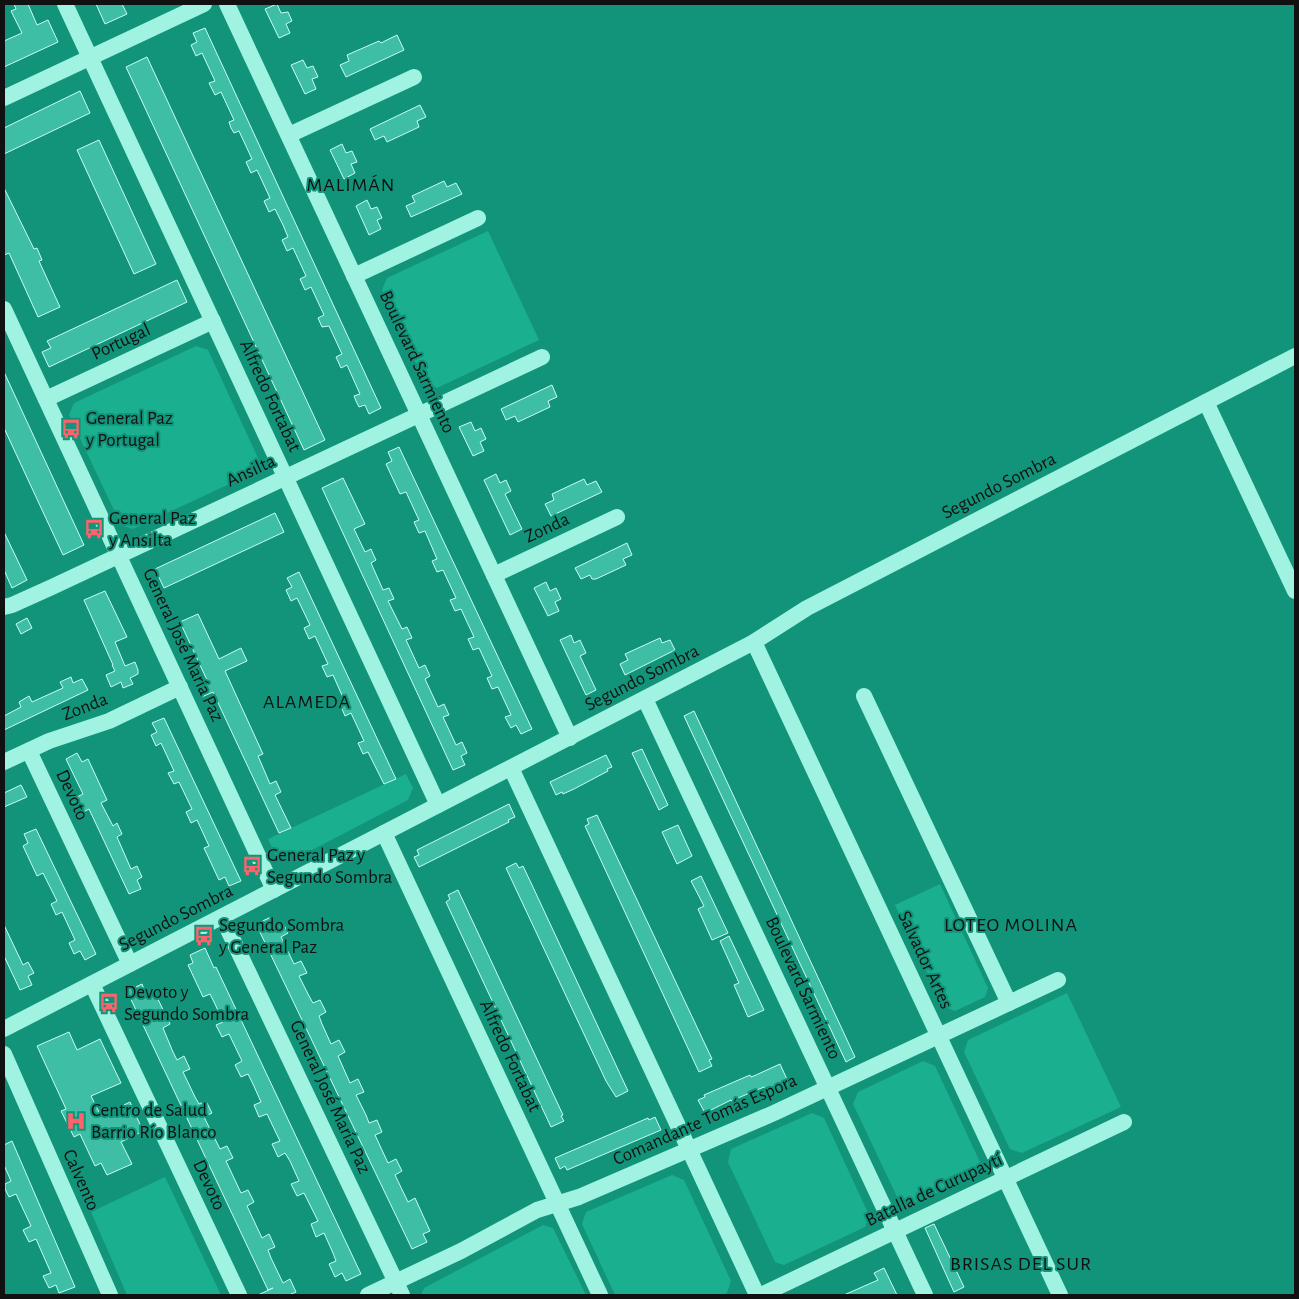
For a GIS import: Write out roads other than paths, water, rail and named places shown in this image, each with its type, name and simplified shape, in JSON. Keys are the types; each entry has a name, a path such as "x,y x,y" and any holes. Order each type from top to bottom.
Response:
{"street":[{"name":"Alfredo Fortabat","path":"66,4 438,805"},
{"path":"4,98 204,4"},
{"name":"Boulevard Sarmiento","path":"227,4 570,738"},
{"path":"289,135 414,77"},
{"path":"354,276 478,218"},
{"name":"General José María Paz","path":"4,309 274,890"},
{"name":"Portugal","path":"46,399 213,321"},
{"name":"Segundo Sombra","path":"4,1029 645,699 754,642 807,608 1295,356"},
{"name":"Ansilta","path":"4,607 12,606 542,357"},
{"path":"1206,402 1295,591"},
{"name":"Zonda","path":"494,575 617,517"},
{"name":"Salvador Artes","path":"754,642 1060,1295"},
{"name":"Zonda","path":"4,762 49,741 109,720 180,687"},
{"path":"864,696 1009,1003"},
{"name":"Boulevard Sarmiento","path":"645,699 925,1295"},
{"name":"Devoto","path":"29,750 130,964"},
{"path":"510,768 757,1295"},
{"name":"Alfredo Fortabat","path":"384,833 600,1295"},
{"name":"General José María Paz","path":"222,917 399,1289"},
{"name":"Comandante Tomás Espora","path":"368,1295 399,1289 536,1210 579,1197 689,1150 828,1088 1058,980"},
{"name":"Devoto","path":"92,984 239,1295"},
{"name":"Calvento","path":"4,1054 110,1295"},
{"name":"Batalla de Curupaytí","path":"761,1295 1124,1122"}],"place":[{"name":"General Paz y Portugal","path":"71,429"},
{"name":"General Paz y Ansilta","path":"94,529"},
{"name":"General Paz y Segundo Sombra","path":"252,866"},
{"name":"Segundo Sombra y General Paz","path":"204,936"},
{"name":"Devoto y Segundo Sombra","path":"109,1003"},
{"name":"Centro de Salud Barrio Río Blanco","path":"76,1121"}],"district":[{"name":"MALIMÁN","path":"351,185"},
{"name":"ALAMEDA","path":"307,702"},
{"name":"LOTEO MOLINA","path":"1011,925"},
{"name":"BRISAS DEL SUR","path":"1021,1264"}]}
